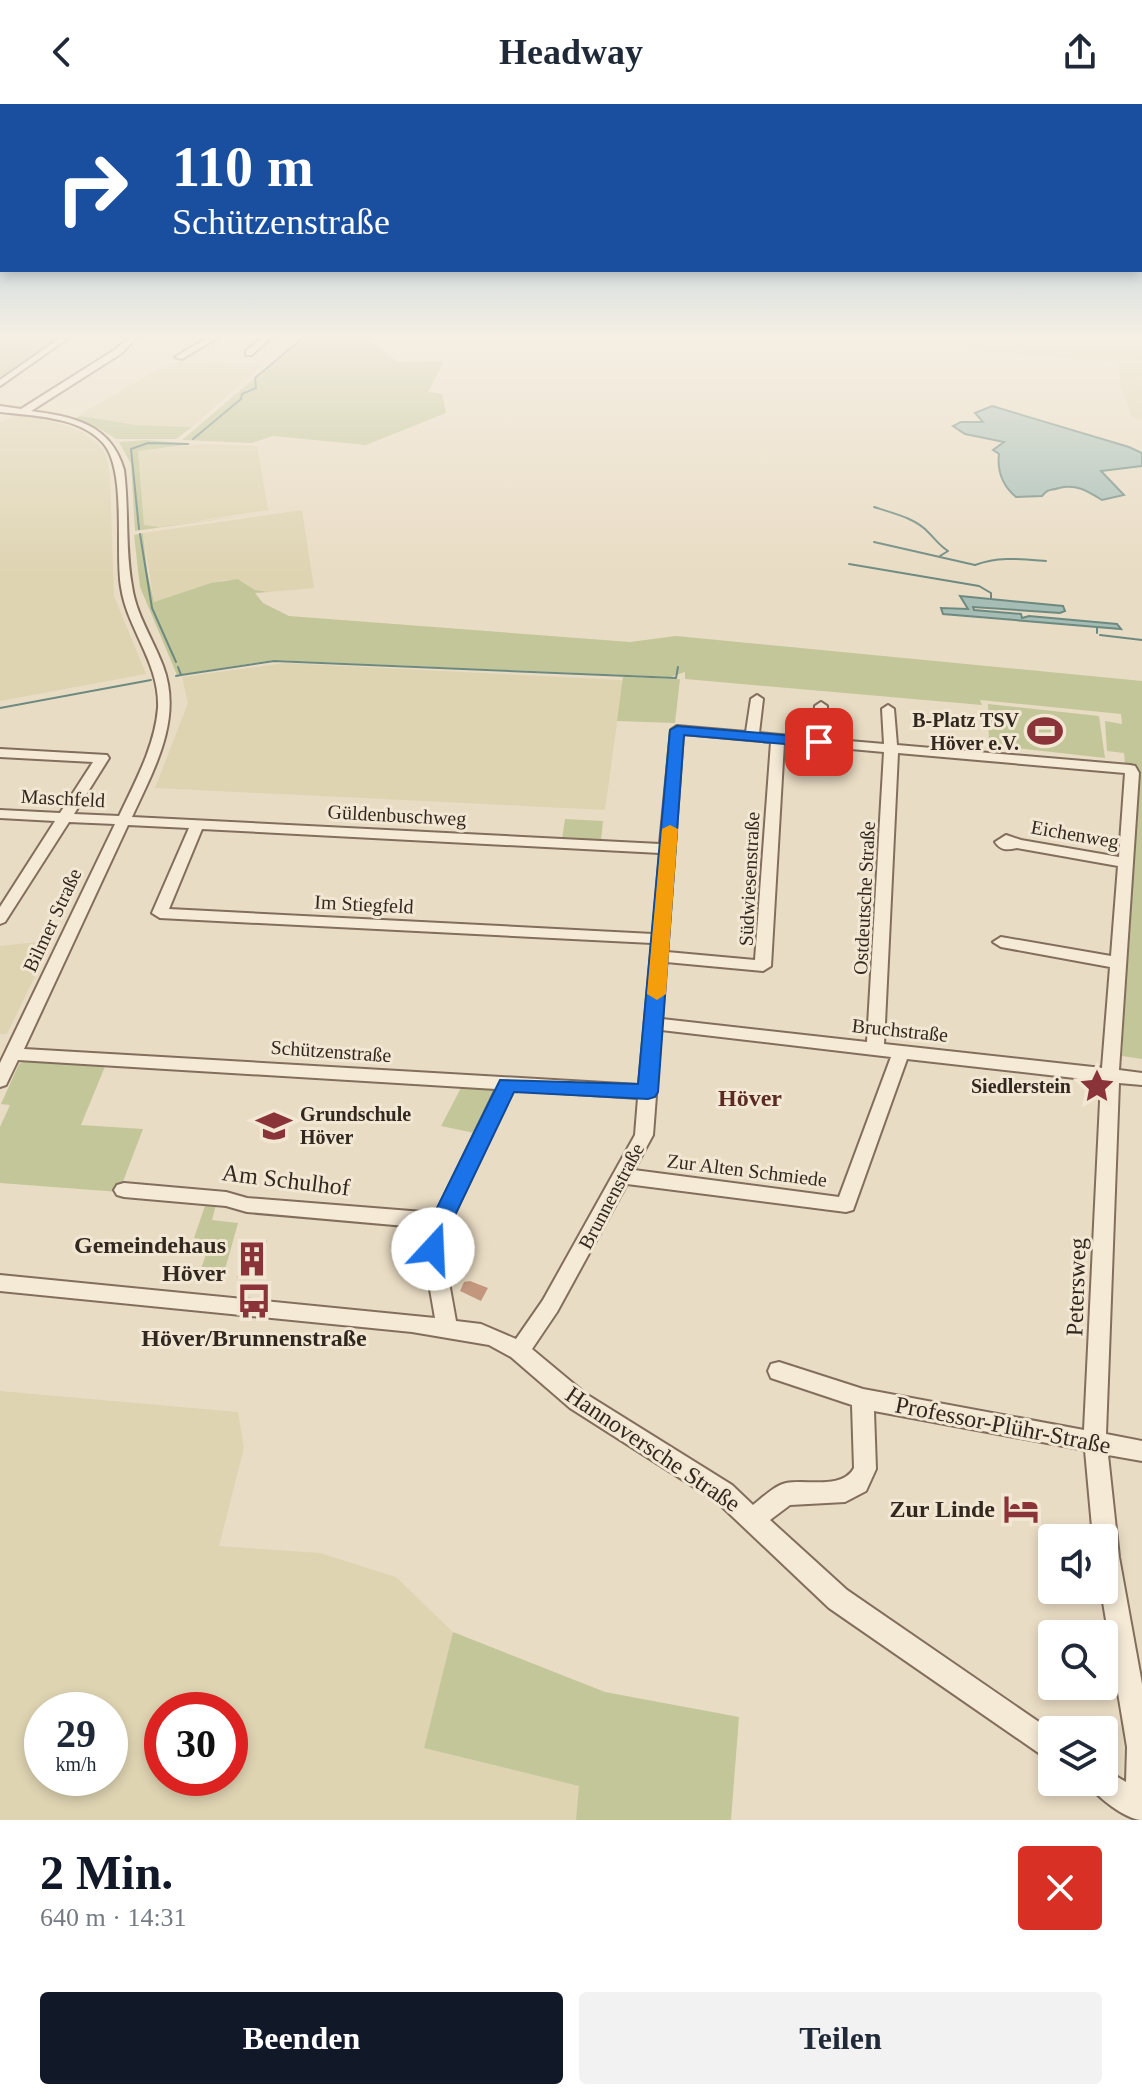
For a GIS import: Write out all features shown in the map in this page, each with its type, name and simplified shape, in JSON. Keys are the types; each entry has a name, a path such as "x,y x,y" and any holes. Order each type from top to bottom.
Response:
{"street":[{"name":"Bilmer Straße","path":"0,1081 153,755 163,715 164,696 159,667 126,588 117,460 106,440 75,424 41,416"},
{"path":"757,699 752,737 891,748"},
{"path":"819,742 821,706"},
{"name":"Ostdeutsche Straße","path":"875,1049 884,930 891,748 888,709"},
{"name":"Brunnenstraße","path":"519,1351 550,1306 644,1135 677,730 752,737"},
{"name":"Südwiesenstraße","path":"660,948 763,966 778,739"},
{"name":"Petersweg","path":"891,748 1132,771 1110,1075 1095,1442 1107,1557 1140,1747 1137,1806"},
{"path":"0,753 102,758 0,919"},
{"name":"Maschfeld","path":"0,814 123,821"},
{"name":"Güldenbuschweg","path":"123,821 668,849"},
{"name":"Im Stiegfeld","path":"197,825 160,913 660,948"},
{"name":"Eichenweg","path":"1017,844 1125,863"},
{"path":"1001,942 1119,963"},
{"name":"Bruchstraße","path":"654,1024 1142,1079"},
{"name":"Zur Alten Schmiede","path":"624,1176 846,1205 901,1052"},
{"name":"Schützenstraße","path":"13,1054 648,1092"},
{"path":"444,1327 446,1317 433,1249 435,1234 507,1085"},
{"name":"Am Schulhof","path":"124,1190 226,1199 247,1205 285,1209 443,1221"},
{"name":"Hannoversche Straße","path":"0,1283 481,1333 519,1351 578,1401 709,1482 754,1518 838,1599 1038,1737"},
{"name":"Professor-Plühr-Straße","path":"779,1371 863,1399 1142,1451"},
{"name":"Professor-Plühr-Straße","path":"754,1518 786,1494 845,1491 858,1483 865,1469 863,1399"},
{"path":"1118,1793 1137,1806"}],"shaded area":[{"path":"14,416 54,422 82,432 99,444 106,455 110,475 114,596 146,674 0,701 0,423"},
{"path":"85,416 204,416 192,427 136,425"},
{"path":"205,444 257,446 268,510 159,527 144,526 138,451"},
{"path":"302,510 314,588 269,592 255,590 241,580 224,580 154,602 143,533"},
{"path":"285,663 623,680 605,810 155,788 188,703 182,677"},
{"path":"51,943 7,1034 0,1034 0,946"},
{"path":"0,1391 238,1412 244,1448 219,1546 320,1553 396,1577 453,1632 424,1748 580,1786 576,1820 0,1820"}],"green space":[{"path":"81,416 136,425 192,427 176,439 116,439 73,419"},
{"path":"210,416 438,416 366,445 273,436 252,443 182,440"},
{"path":"147,440 193,444 138,451 144,525 159,527 268,512 135,531 131,464 119,442"},
{"path":"143,533 154,602 211,583 238,579 255,590 269,592 255,593 263,603 289,616 630,642 676,636 1142,681 1142,1059 1122,1056 1137,766 1125,765 1124,753 1107,751 1105,721 1122,724 1121,714 980,700 982,705 685,679 685,672 670,677 274,660 177,675 140,587 134,535"},
{"path":"623,677 680,679 675,723 617,721"},
{"name":"B-Platz TSV Höver e.V.","path":"988,704 1099,716 1105,758 989,745"},
{"path":"565,819 603,821 601,841 562,839"},
{"path":"29,1059 106,1064 81,1125 143,1129 119,1192 0,1183 0,1127 10,1105 1,1104 19,1064"},
{"path":"462,1086 492,1088 498,1094 479,1134 441,1126"},
{"path":"207,1200 217,1201 212,1220 238,1223 222,1280 198,1277 208,1249 199,1248 201,1239 194,1238"},
{"path":"453,1632 605,1692 739,1717 731,1820 576,1820 579,1786 424,1748"}],"water":[{"path":"978,416 1026,416 1129,447 1142,453 1142,466 1101,471 1124,495 1102,500 1076,487 1065,487 1050,490 1042,496 1016,497 1004,483 999,454 993,450 1004,442 965,434 953,426 961,422 983,422"},
{"path":"960,596 1063,606 1065,611 973,607 974,610 1021,614 1022,618 1029,616 1117,624 1121,629 943,614 941,608 968,609"}],"building":[{"name":"Gemeindehaus Höver","path":"248,1239 267,1240 257,1279 237,1278"},
{"path":"470,1281 488,1288 481,1301 460,1291 464,1282"}],"waterway":[{"path":"193,439 221,416"},
{"path":"139,529 131,449 148,443 188,444"},
{"path":"874,507 924,528 948,551 940,556"},
{"path":"140,534 152,608 176,662"},
{"path":"874,542 975,565 1001,559 1046,561"},
{"path":"849,564 979,586 991,593 991,599"},
{"path":"1097,628 1097,633"},
{"path":"1100,635 1142,640"},
{"path":"181,675 274,661 676,678 678,667"},
{"path":"178,667 181,675"},
{"path":"176,676 181,675"},
{"path":"0,708 151,680"}],"slow traffic":[{"path":"657,994 670,829"}],"place":[{"name":"B-Platz TSV Höver e.V.","path":"1045,731"},
{"name":"Siedlerstein","path":"1097,1086"},
{"name":"Grundschule Höver","path":"274,1126"},
{"name":"Gemeindehaus Höver","path":"252,1259"},
{"name":"Höver/Brunnenstraße","path":"254,1301"},
{"name":"Zur Linde","path":"1021,1509"}],"district":[{"name":"Höver","path":"750,1098"}],"route":[{"path":"433,1249 435,1234 507,1085 648,1092 677,730 819,742"}]}
